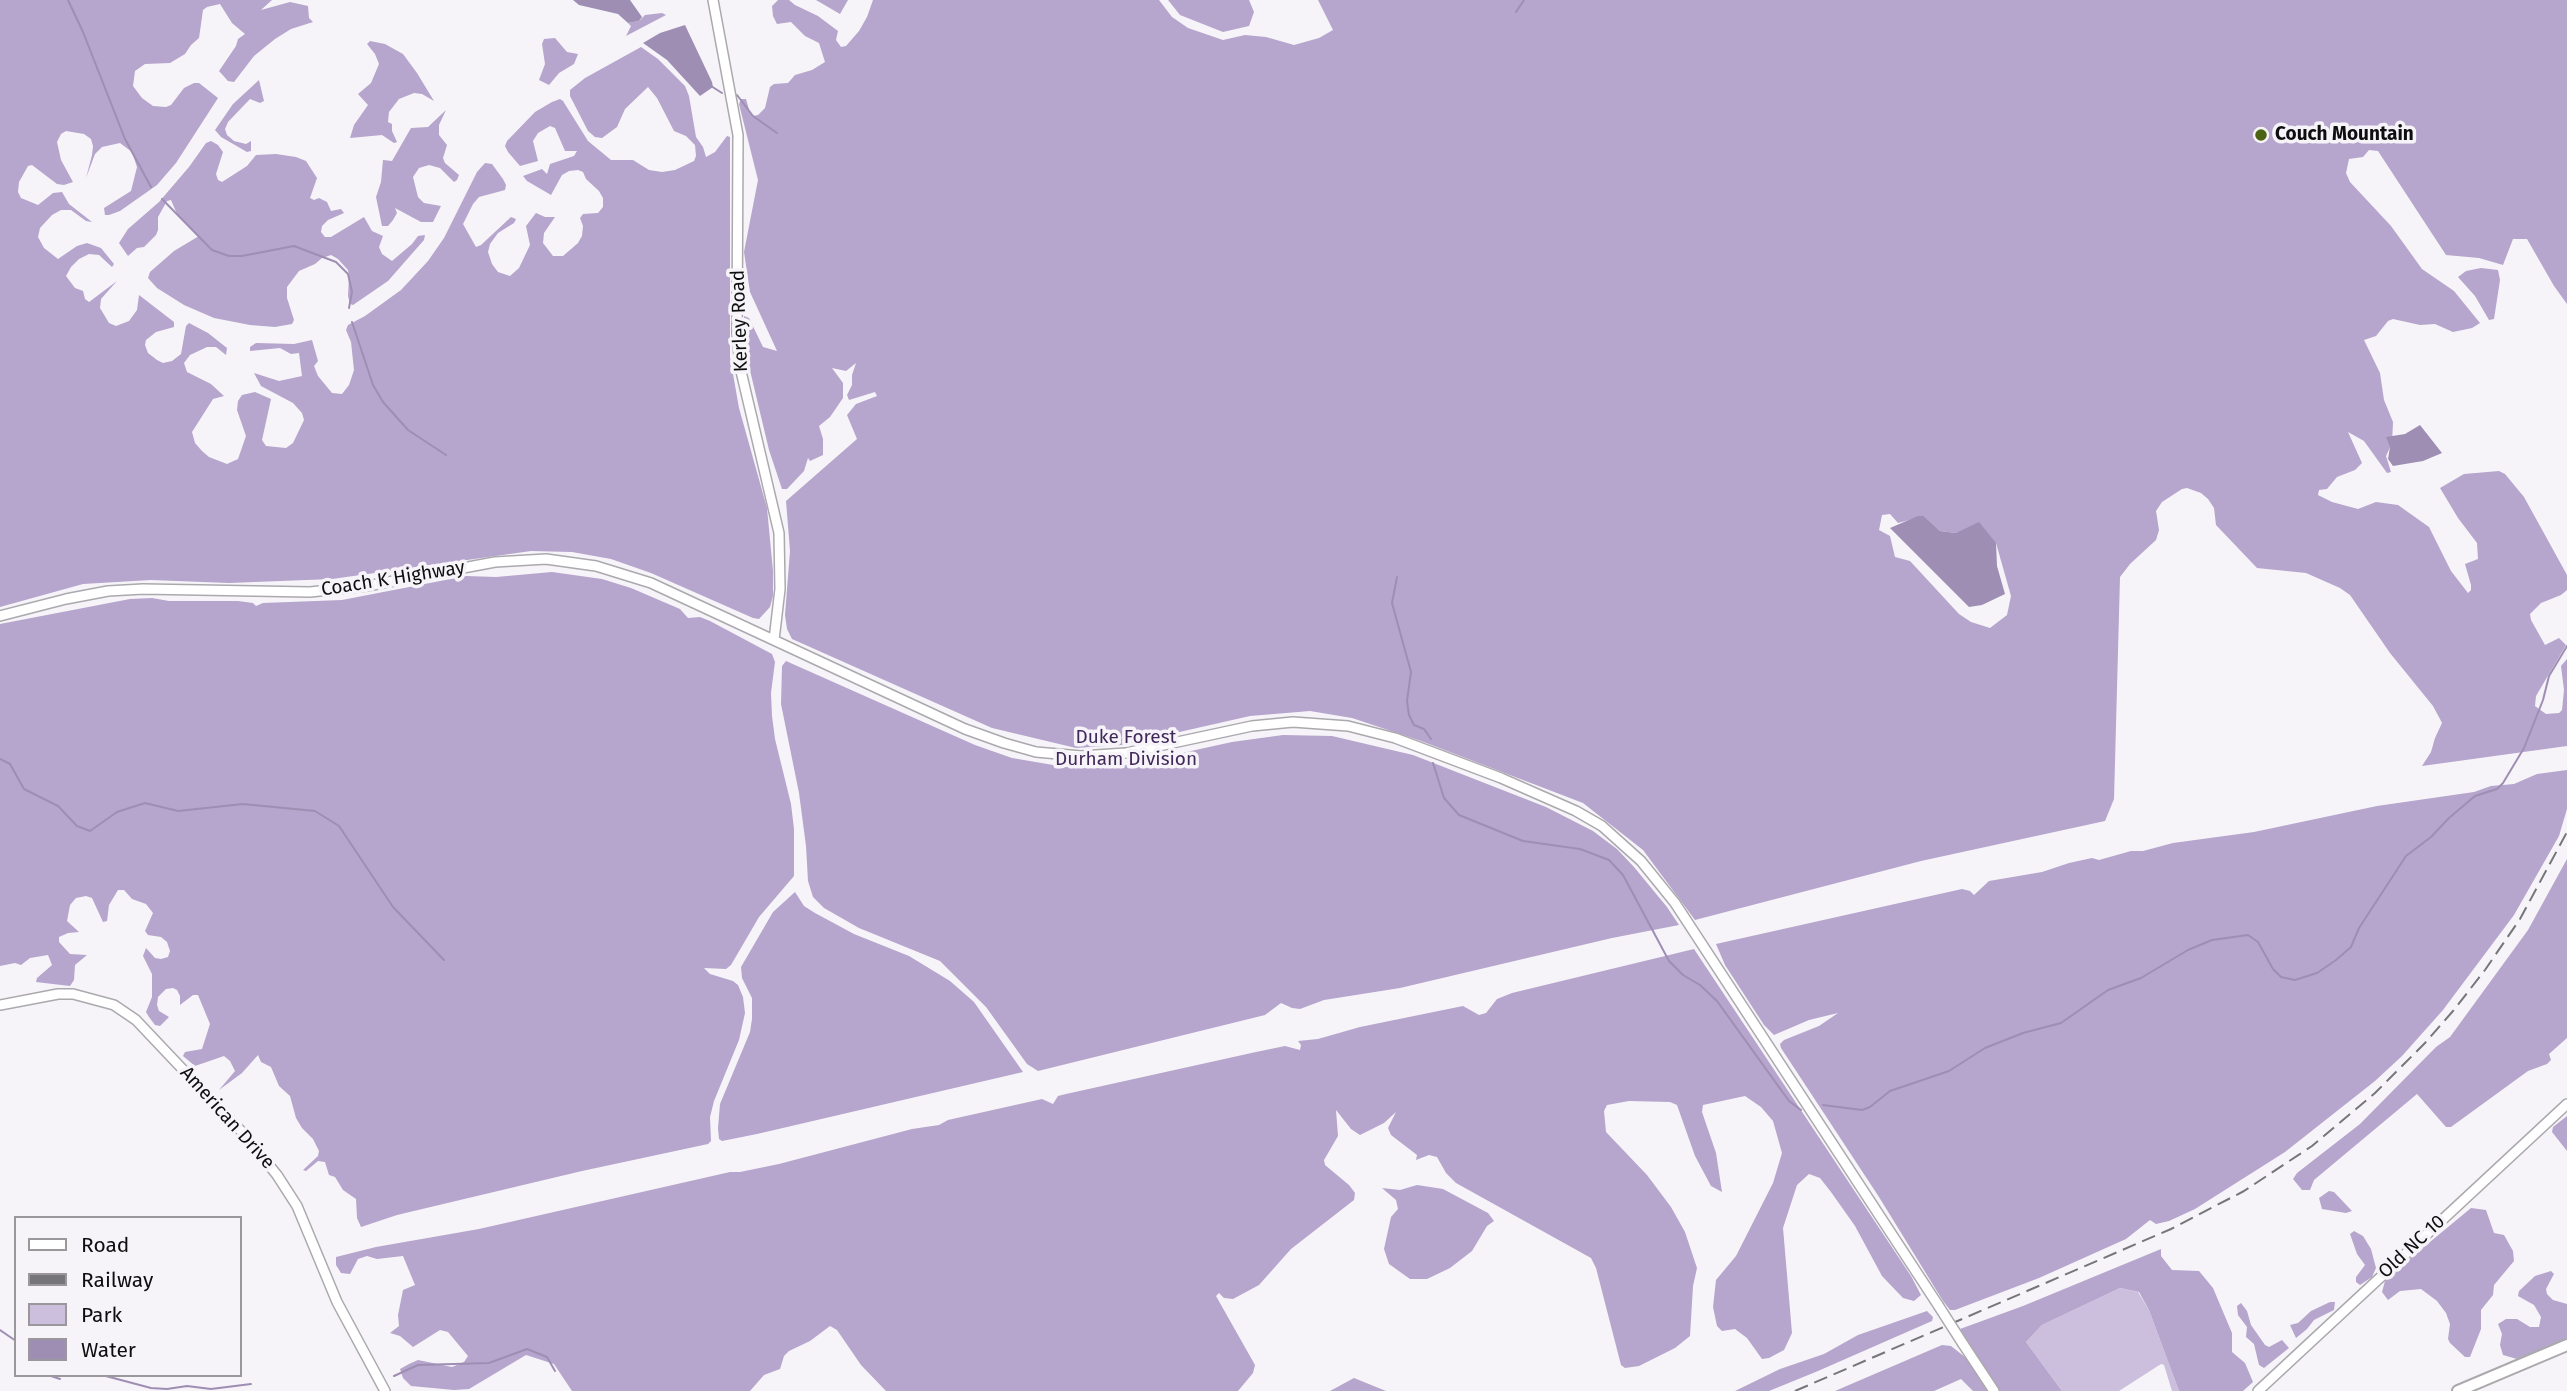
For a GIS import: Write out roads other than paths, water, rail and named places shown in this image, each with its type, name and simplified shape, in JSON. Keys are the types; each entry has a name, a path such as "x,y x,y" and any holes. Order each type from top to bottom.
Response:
{"main road":[{"path":"2458,1391 2567,1345"}],"street":[{"name":"Kerley Road","path":"713,0 738,135 737,333 740,367 779,533 780,589 774,640"},
{"name":"Coach K Highway","path":"0,616 66,599 108,592 143,589 320,591 367,586 495,562 546,559 579,562 632,576 965,729 1029,750 1064,755 1111,755 1252,726 1293,722 1337,724 1395,738 1513,783 1590,818 1641,861 1675,903 1994,1391"},
{"name":"American Drive","path":"0,1005 58,994 74,994 114,1005 136,1020 242,1132 298,1206 337,1303 385,1391"},
{"name":"Old NC 10","path":"2258,1391 2567,1104"}],"water":[{"path":"573,0 630,0 642,17 639,21 628,23 618,14 579,5"},
{"path":"685,25 712,82 713,87 700,96 667,60 643,43 660,33"},
{"path":"2420,425 2442,453 2423,461 2393,466 2388,459 2390,447 2386,437 2405,434"},
{"path":"1924,516 1940,531 1956,533 1979,522 1996,543 1997,566 2005,594 1982,605 1969,607 1890,528"}],"waterway":[{"path":"68,0 125,139 151,187"},
{"path":"1516,12 1524,0"},
{"path":"711,86 722,93"},
{"path":"737,95 753,116 777,133"},
{"path":"162,199 212,250 229,256 242,256 294,246 336,262 348,274 352,292 349,308"},
{"path":"352,322 373,385 383,402 408,430 446,455"},
{"path":"1397,577 1392,603 1411,672 1407,701 1409,715 1414,725 1424,729 1431,739"},
{"path":"1823,1105 1862,1110 1870,1107 1890,1091 1949,1071 1985,1048 2023,1033 2061,1023 2108,990 2141,978 2188,950 2212,940 2248,935 2258,942 2273,969 2281,977 2295,980 2317,973 2351,947 2359,928 2406,856 2475,796 2497,789 2503,783 2524,748 2543,700 2549,676 2567,646"},
{"path":"0,759 10,764 24,789 58,806 77,826 90,831 117,812 145,803 178,811 243,804 315,811 339,826 393,907 444,960"},
{"path":"1433,763 1444,798 1459,815 1523,841 1580,849 1609,860 1623,875 1669,961 1717,1001 1789,1101 1801,1110"},
{"path":"0,1330 14,1340"},
{"path":"394,1376 418,1365 489,1363 527,1349 547,1357 555,1371"},
{"path":"54,1377 60,1379"},
{"path":"110,1377 151,1388 167,1389 187,1386 211,1389 251,1384"}],"railway":[{"path":"1795,1391 2171,1229 2244,1191 2312,1146 2375,1093 2453,1011 2520,919 2567,832"}],"place":[{"name":"Couch Mountain","path":"2261,135"}],"park label":[{"name":"Duke Forest Durham Division","path":"1126,749"}]}
